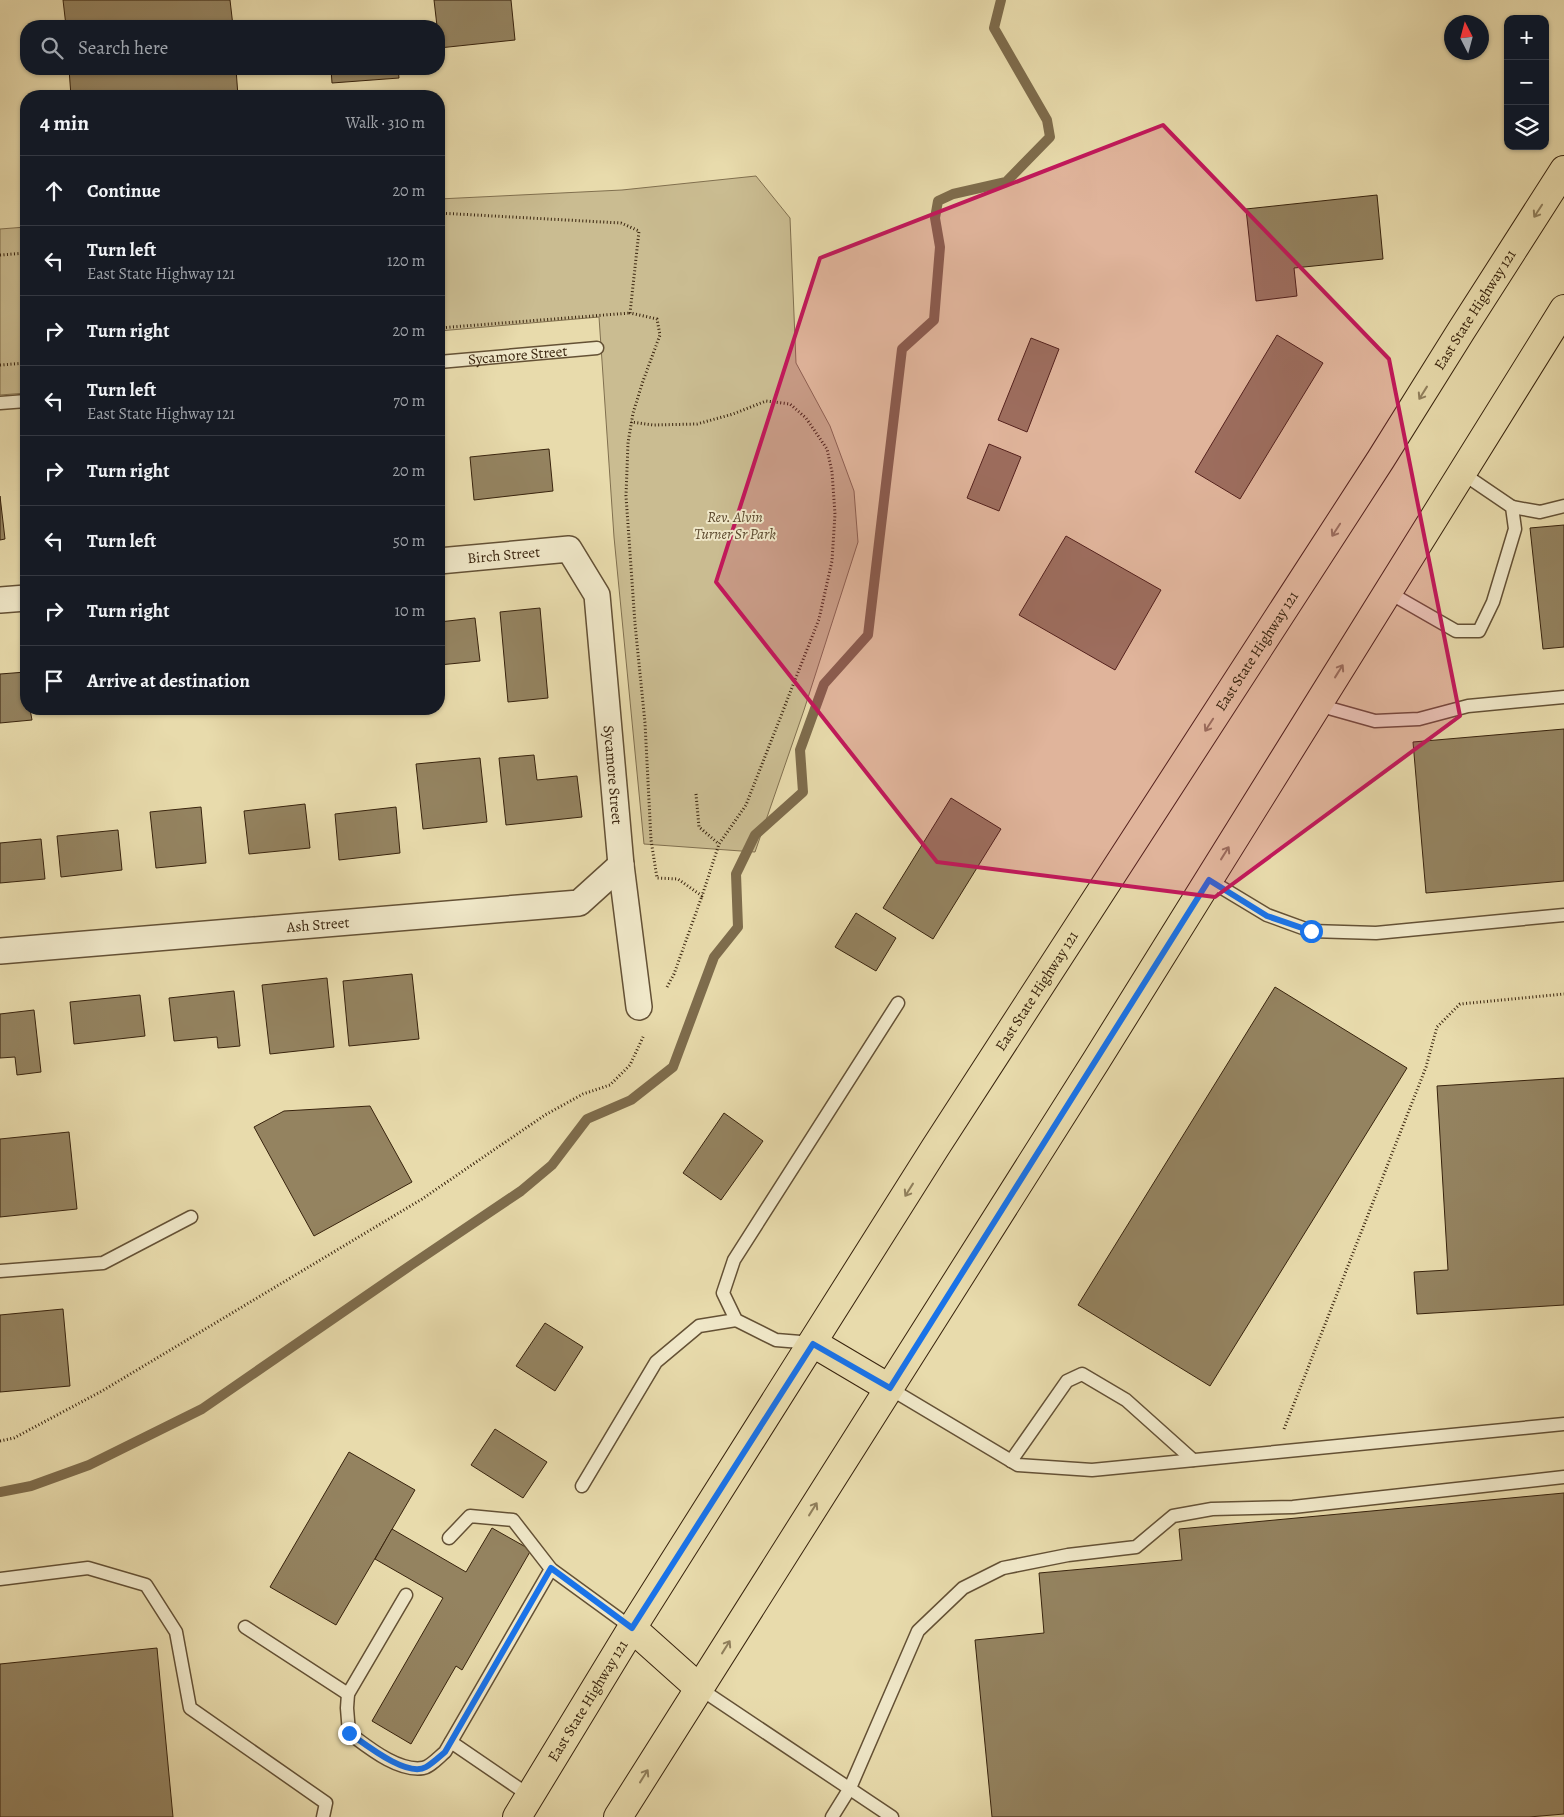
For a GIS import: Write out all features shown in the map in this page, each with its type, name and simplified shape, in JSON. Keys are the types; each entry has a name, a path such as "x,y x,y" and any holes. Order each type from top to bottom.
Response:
{"main road":[{"name":"East State Highway 121","path":"524,1807 632,1628 935,1148 1382,459 1564,170"},
{"path":"618,1817 1209,880 1564,309"},
{"path":"813,1344 890,1388"},
{"path":"632,1628 700,1688"}],"street":[{"name":"Birch Street","path":"445,560 569,549"},
{"name":"Sycamore Street","path":"569,549 597,595 621,865 639,1007"},
{"path":"0,600 20,598"},
{"name":"Ash Street","path":"0,952 579,903 621,865"}],"lane":[{"name":"Sycamore Street","path":"445,361 597,348"},
{"path":"0,404 20,402"},
{"path":"1462,473 1512,507 1540,512 1564,506"},
{"path":"1388,592 1456,631 1478,631 1493,602 1515,529 1512,507"},
{"path":"1318,705 1376,721 1419,720 1468,706 1564,697"},
{"path":"1209,880 1267,916 1311,931 1376,933 1564,915"},
{"path":"736,1320 723,1294 734,1260 898,1003"},
{"path":"0,1271 103,1263 191,1217"},
{"path":"582,1486 656,1362 699,1326 736,1320 776,1340 813,1344"},
{"path":"1011,1461 1067,1381 1082,1374 1126,1400 1193,1460"},
{"path":"890,1388 1018,1465 1092,1470 1564,1424"},
{"path":"832,1817 850,1788 918,1631 963,1588 1004,1568 1068,1555 1136,1548 1173,1516 1212,1509 1294,1507 1564,1477"},
{"path":"449,1538 470,1516 513,1520 551,1568 632,1628"},
{"path":"0,1579 88,1568 146,1585 176,1632 190,1708 326,1803 323,1817"},
{"path":"406,1595 348,1694 349,1733 376,1752 406,1768 425,1768 445,1752 551,1568"},
{"path":"245,1628 348,1694"},
{"path":"700,1688 892,1817"},
{"path":"451,1742 524,1807"}],"path":[{"path":"445,214 621,223 639,231 630,313"},
{"path":"0,255 20,253"},
{"path":"445,328 630,313 657,319 660,336 642,381 631,422 628,442 626,496 635,624 645,723 651,840 657,878 678,879 702,896"},
{"path":"0,365 20,363"},
{"path":"631,422 653,425 697,424 733,414 766,401 790,404 806,418 827,449 835,514 832,561 819,619 746,805 719,844 674,974 666,990"},
{"path":"696,794 700,827 719,844"},
{"path":"1274,1452 1426,1067 1437,1027 1460,1004 1564,994"},
{"path":"0,1440 14,1438 102,1391 422,1199 544,1115 583,1094 610,1086 630,1065 646,1031"}],"highlighted area":[{"path":"1163,125 1389,359 1460,716 1215,897 937,862 716,582 820,258"}],"green space":[{"name":"Rev. Alvin Turner Sr Park","path":"756,176 790,218 796,363 830,426 854,491 858,542 804,710 755,852 644,844 614,537 599,317 445,330 445,199 622,190"},
{"path":"20,227 20,393 0,395 0,229"}],"building":[{"path":"63,0 230,0 232,20 65,20"},
{"path":"434,0 511,0 515,40 445,47 445,20 436,20"},
{"path":"69,75 236,75 238,90 71,90"},
{"path":"331,75 399,75 399,78 332,83"},
{"path":"1377,195 1383,259 1294,268 1297,296 1256,301 1246,209"},
{"path":"1277,335 1323,363 1240,499 1195,472"},
{"path":"1031,338 1059,349 1027,432 998,420"},
{"path":"989,444 1021,457 999,511 967,498"},
{"path":"549,449 553,491 474,500 470,457"},
{"path":"0,496 5,539 0,540"},
{"path":"1564,525 1564,647 1543,649 1530,528"},
{"path":"1066,536 1161,590 1115,670 1019,615"},
{"path":"540,608 548,698 508,702 500,612"},
{"path":"475,618 480,661 445,664 445,621"},
{"path":"20,672 20,715 31,715 32,720 0,723 0,674"},
{"path":"1564,729 1564,881 1426,893 1413,742"},
{"path":"534,755 537,780 577,776 582,817 506,825 499,758"},
{"path":"480,758 487,822 423,829 416,764"},
{"path":"951,798 1001,829 933,939 883,908"},
{"path":"305,804 310,848 249,854 244,811"},
{"path":"201,807 206,863 156,868 150,812"},
{"path":"396,807 400,853 339,860 335,814"},
{"path":"118,830 122,870 61,877 57,836"},
{"path":"41,839 45,879 0,883 0,843"},
{"path":"856,913 896,938 876,971 835,947"},
{"path":"412,974 419,1039 349,1046 343,981"},
{"path":"327,978 334,1047 270,1054 262,985"},
{"path":"1275,987 1407,1068 1210,1386 1078,1305"},
{"path":"234,991 240,1046 218,1048 217,1037 174,1041 169,998"},
{"path":"140,995 145,1036 74,1044 70,1002"},
{"path":"34,1010 41,1072 17,1075 15,1057 0,1058 0,1014"},
{"path":"1564,1078 1564,1305 1417,1314 1414,1272 1448,1270 1437,1086"},
{"path":"370,1106 412,1182 314,1236 254,1127 284,1111"},
{"path":"724,1113 763,1141 721,1200 683,1173"},
{"path":"69,1132 77,1209 0,1217 0,1139"},
{"path":"63,1309 70,1386 0,1392 0,1315"},
{"path":"545,1323 583,1347 555,1391 516,1366"},
{"path":"495,1429 547,1462 523,1498 471,1465"},
{"path":"349,1452 415,1490 336,1625 270,1587"},
{"path":"1564,1493 1564,1814 1529,1817 992,1817 975,1640 1044,1633 1039,1573 1182,1560 1179,1529"},
{"path":"492,1528 531,1550 462,1670 456,1666 411,1744 372,1721 443,1598 375,1559 392,1529 466,1572"},
{"path":"157,1648 173,1817 0,1817 0,1664"}],"waterway":[{"path":"0,1492 31,1486 89,1465 202,1409 521,1191 552,1165 587,1119 631,1100 673,1067 714,957 738,927 736,874 755,835 803,792 800,750 824,684 868,635 902,349 934,320 940,247 935,218 938,201 953,194 1006,182 1050,137 1047,120 994,28 1001,0"}],"route":[{"path":"349,1733 376,1752 406,1768 425,1768 445,1752 551,1568 632,1628 813,1344 890,1388 1209,880 1267,916 1311,931"}]}
